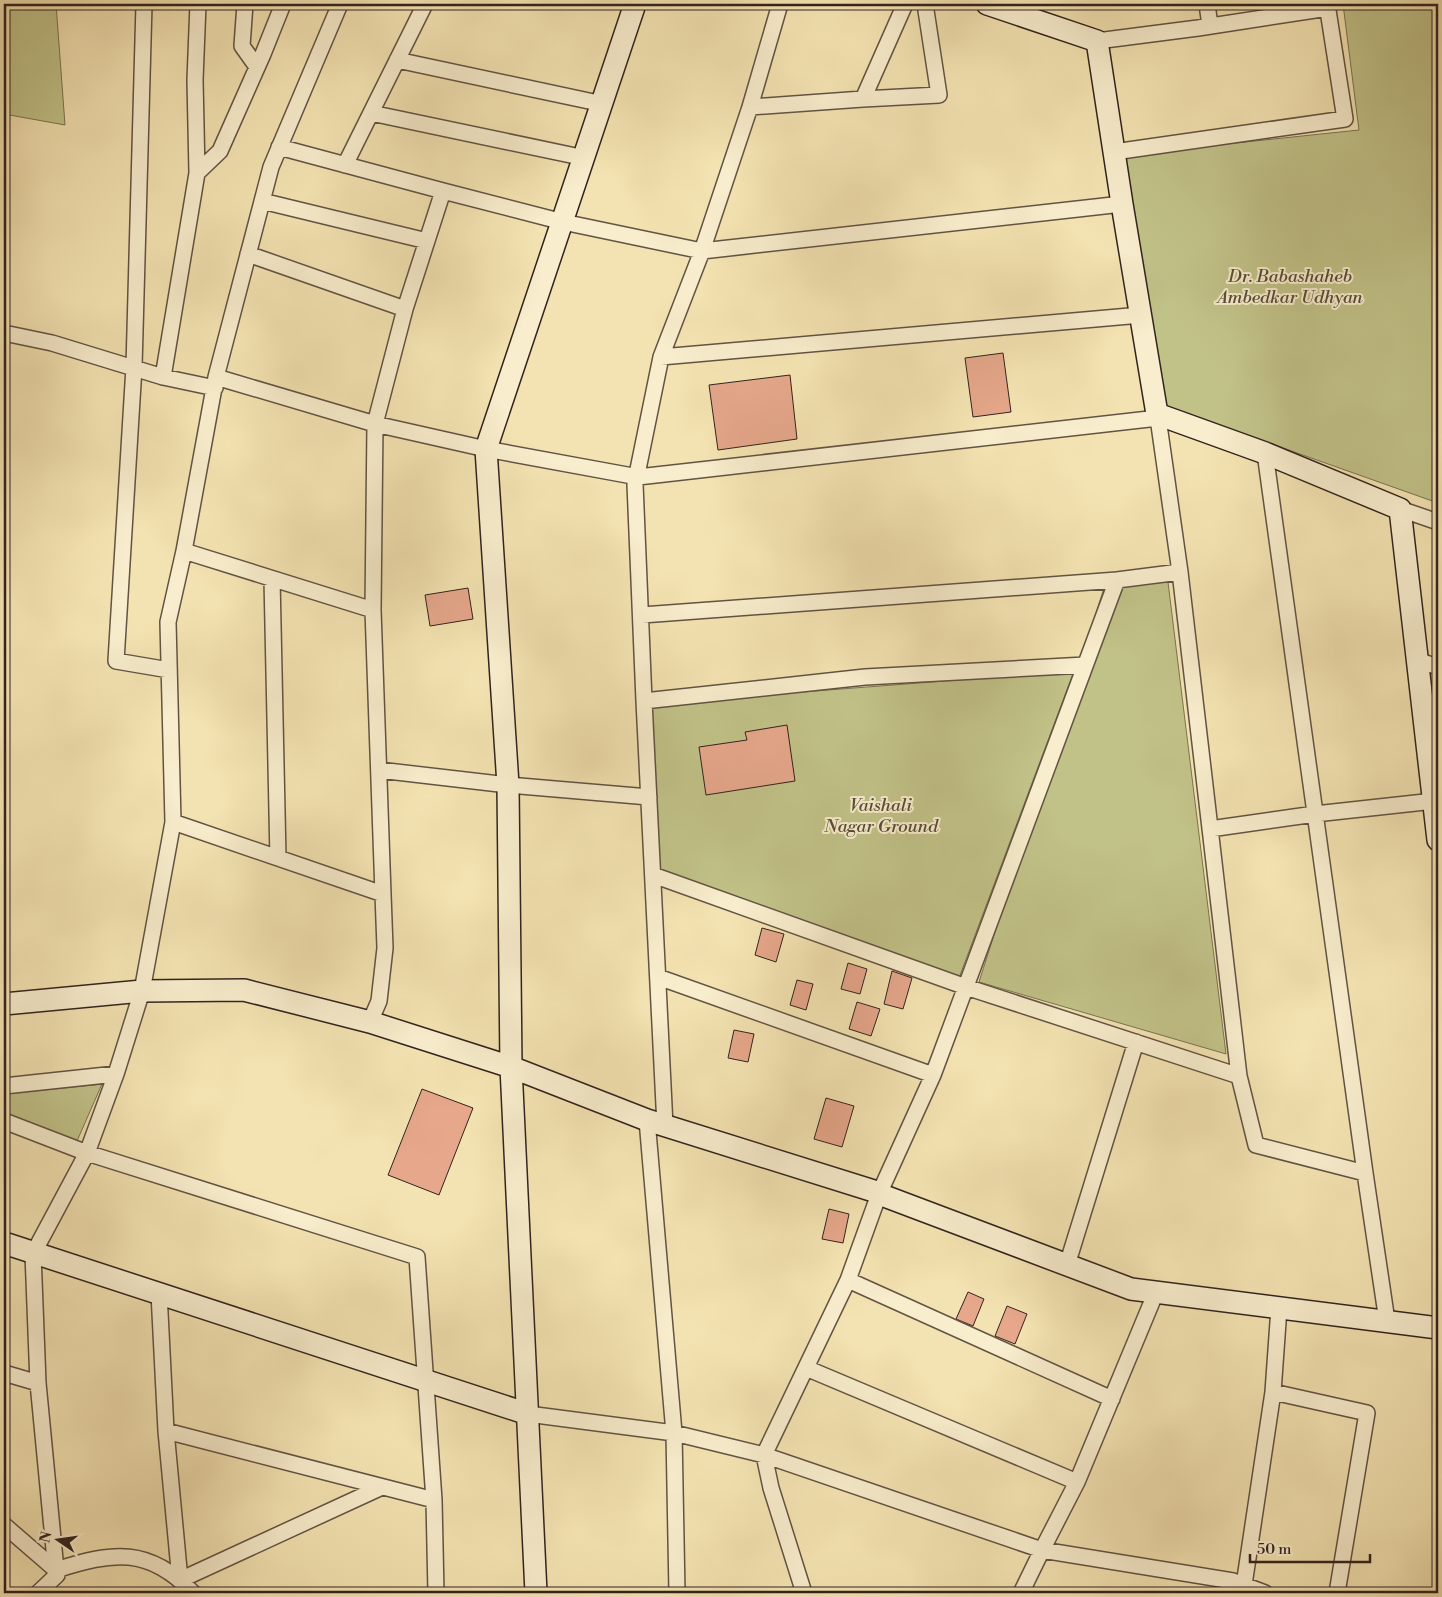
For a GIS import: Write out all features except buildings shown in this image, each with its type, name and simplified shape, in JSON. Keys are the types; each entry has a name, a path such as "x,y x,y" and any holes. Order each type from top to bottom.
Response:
{"street":[{"path":"144,4 134,367 116,661 169,670"},
{"path":"163,377 197,173 195,80 198,4"},
{"path":"245,4 242,46 257,67"},
{"path":"197,173 220,151 283,4"},
{"path":"38,1593 57,1575 38,1383 33,1254 87,1153 116,1074 142,991 173,822 168,622 184,551 215,383 270,167 340,4"},
{"path":"345,165 425,4"},
{"path":"536,1593 511,1067 508,784 486,449 635,4"},
{"path":"677,1593 674,1433 656,1123 658,977 644,702 636,484 661,357 702,251 750,107 780,4"},
{"path":"863,99 905,4"},
{"path":"750,107 939,95 925,4"},
{"path":"987,4 1097,41 1210,26 1327,6 1345,119 1114,152"},
{"path":"1207,4 1210,26"},
{"path":"1097,41 1180,572 1239,1076 1256,1145 1365,1172"},
{"path":"397,60 602,104"},
{"path":"371,113 585,158"},
{"path":"279,147 443,192 563,222 702,251 1122,204"},
{"path":"370,1022 379,1002 385,948 373,610 375,424 404,309 443,192"},
{"path":"262,200 427,241"},
{"path":"248,254 404,309"},
{"path":"661,357 1141,315"},
{"path":"4,333 52,343 163,377 215,383 375,424 486,449 638,477 1157,416 1265,453 1400,509 1438,522"},
{"path":"1265,453 1387,1321"},
{"path":"1400,509 1438,840"},
{"path":"184,551 373,610"},
{"path":"642,615 1117,580 1180,572"},
{"path":"272,579 278,858"},
{"path":"804,1593 771,1488 764,1455 848,1280 879,1194 934,1075 1117,580"},
{"path":"1417,660 1438,667"},
{"path":"644,702 865,677 1085,665"},
{"path":"379,770 649,797"},
{"path":"1210,829 1315,814 1434,801"},
{"path":"173,822 384,894"},
{"path":"654,875 966,987 1239,1076"},
{"path":"658,977 934,1075"},
{"path":"4,1004 142,991 244,990 370,1022 511,1067 656,1123 877,1192 1131,1289 1438,1328"},
{"path":"1067,1265 1136,1042"},
{"path":"4,1086 116,1074"},
{"path":"4,1121 87,1153 417,1257 434,1500 436,1593"},
{"path":"4,1243 528,1414 674,1433 764,1455 1042,1550 1233,1581 1265,1593"},
{"path":"848,1280 1112,1399"},
{"path":"1021,1593 1077,1482 1156,1292"},
{"path":"159,1293 166,1432 180,1580"},
{"path":"1244,1585 1273,1392 1279,1308"},
{"path":"806,1368 1077,1482"},
{"path":"4,1373 38,1383"},
{"path":"1273,1392 1367,1413 1338,1593"},
{"path":"166,1432 434,1500"},
{"path":"180,1580 382,1487"},
{"path":"4,1525 56,1570"},
{"path":"56,1570 90,1559 108,1556 137,1558 160,1566 180,1580 193,1593"}],"green space":[{"path":"4,4 56,4 65,125 4,114"},
{"name":"Dr. Babashaheb Ambedkar Udhyan","path":"1343,4 1438,4 1438,503 1159,404 1122,155 1359,130"},
{"path":"1167,574 1226,1054 979,982 1104,588"},
{"name":"Vaishali Nagar Ground","path":"1074,671 959,978 655,873 647,704"},
{"path":"102,1084 77,1141 4,1113 4,1094"}]}
